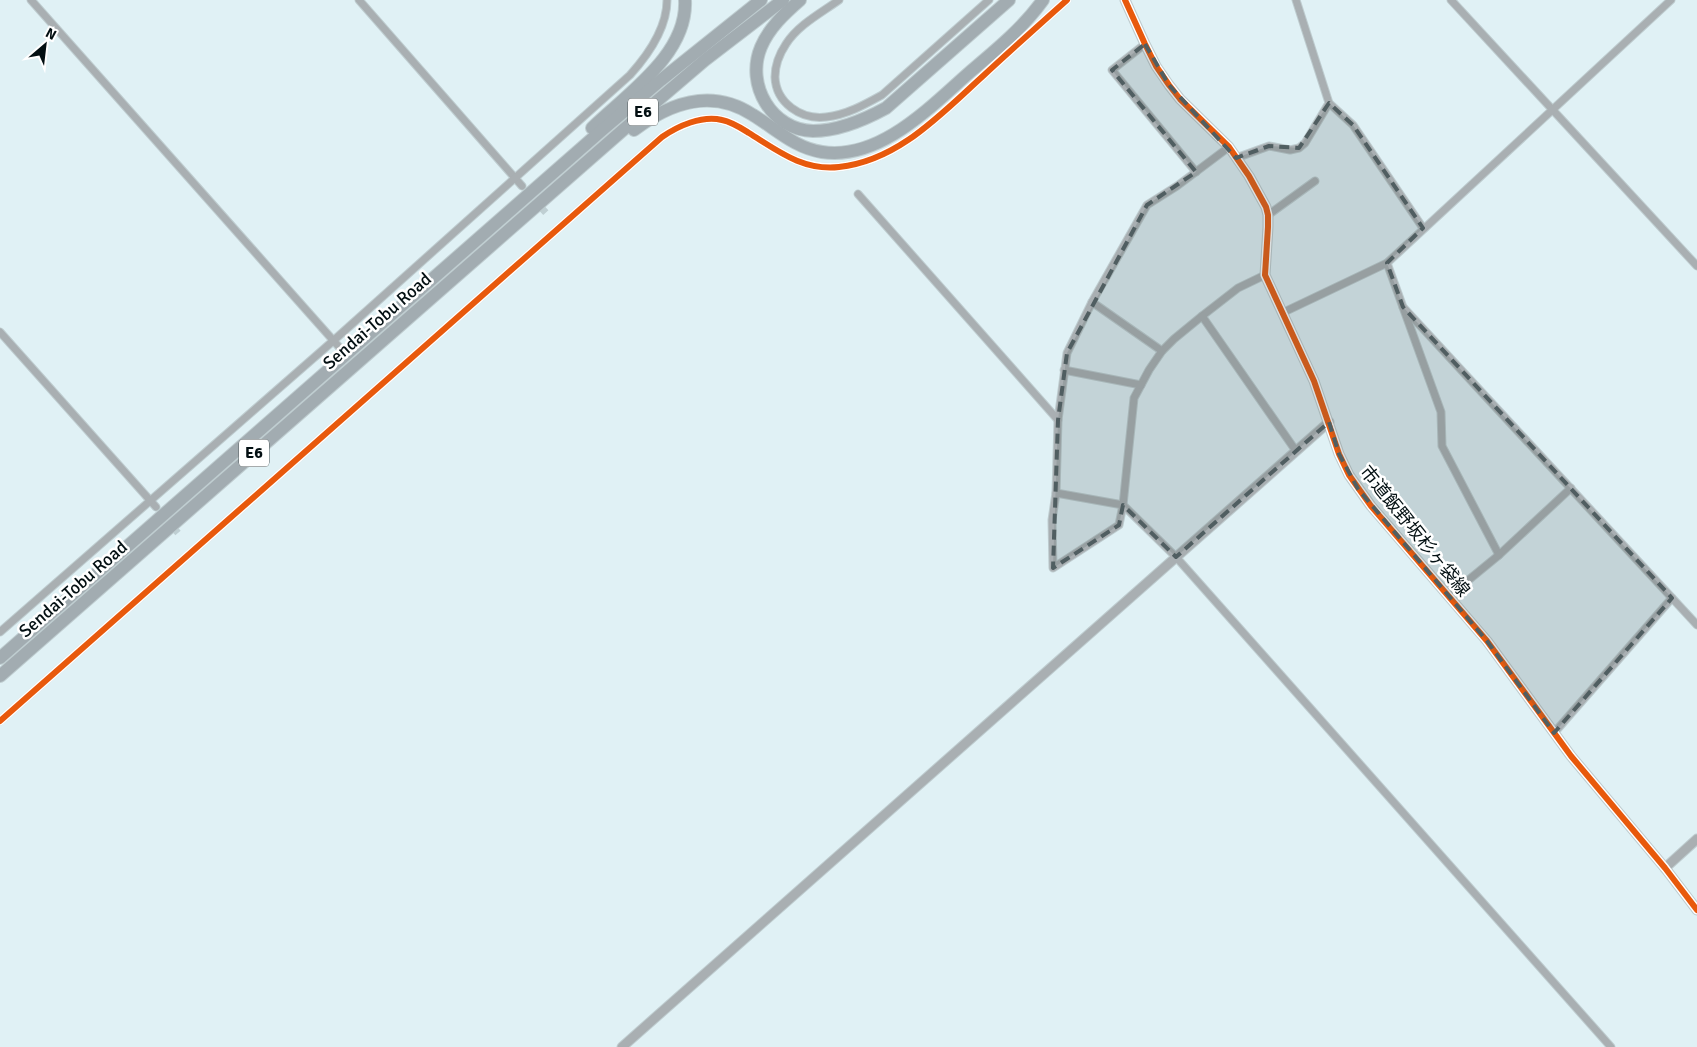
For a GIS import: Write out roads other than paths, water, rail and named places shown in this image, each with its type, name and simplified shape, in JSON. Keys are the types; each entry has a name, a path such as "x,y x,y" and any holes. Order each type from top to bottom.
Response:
{"highway":[{"path":"498,221 658,65 682,28 686,0"},
{"name":"Sendai-Tobu Road","path":"0,658 668,74 761,0"},
{"name":"Sendai-Tobu Road","path":"0,676 508,230 705,60 783,0"},
{"path":"800,0 777,22 764,40 757,59 756,76 761,95 772,112 794,127 813,131 844,126 886,108 1009,0"},
{"path":"508,230 646,121 675,106 690,102 716,100 729,103 753,114 788,140 812,150 836,153 847,152 874,144 898,132 920,117 1018,29 1043,0"}],"street":[{"path":"32,0 340,348"},
{"path":"359,0 522,186"},
{"path":"0,632 333,341 609,95 638,67 658,35 666,13 667,0"},
{"path":"838,0 792,36 786,44 777,66 775,77 777,87 786,104 800,114 812,118 842,115 882,95 990,0"},
{"path":"0,721 670,131 691,122 721,119 740,127 783,156 805,165 838,168 852,165 891,151 930,124 1067,0"},
{"name":"市道飯野坂杉ヶ袋線","path":"1125,0 1156,66 1174,92 1229,147 1249,176 1266,207 1268,215 1266,275 1314,381 1339,454 1358,489 1487,641 1554,733 1618,813 1666,868 1697,910"},
{"path":"1296,0 1329,102 1353,125 1423,228"},
{"path":"1451,0 1697,266"},
{"path":"1282,313 1387,263 1671,0"},
{"path":"1145,44 1112,70 1196,172"},
{"path":"1236,158 1269,146 1290,150 1298,148 1305,143 1329,102"},
{"path":"1229,147 1147,206 1092,302 1067,353 1058,420 1056,493 1052,520 1053,568 1119,525 1123,505 1134,398 1162,351 1238,288 1266,275"},
{"path":"1268,215 1315,181"},
{"path":"858,194 1058,420"},
{"path":"1387,263 1441,412 1442,446 1499,555"},
{"path":"1092,302 1162,351"},
{"path":"1403,307 1697,625"},
{"path":"1202,316 1296,450"},
{"path":"0,332 156,507"},
{"path":"1064,370 1141,385"},
{"path":"622,1047 1328,422"},
{"path":"1449,596 1499,555 1570,488"},
{"path":"1056,493 1123,505 1176,556 1611,1047"},
{"path":"1554,733 1672,598"},
{"path":"1666,868 1697,840"}],"tunnel":[{"path":"527,192 547,214"},
{"path":"161,513 178,533"}]}
